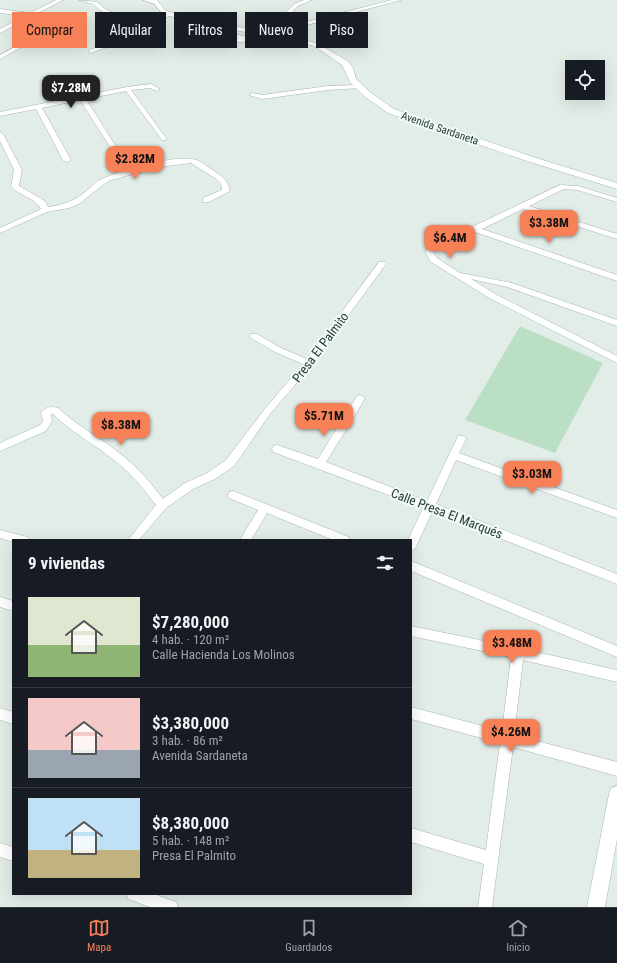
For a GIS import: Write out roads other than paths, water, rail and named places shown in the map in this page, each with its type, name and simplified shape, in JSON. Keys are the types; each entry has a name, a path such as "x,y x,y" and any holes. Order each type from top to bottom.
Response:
{"street":[{"path":"36,12 60,0"},
{"path":"82,0 95,3 106,12"},
{"path":"95,3 101,0"},
{"path":"146,0 154,1 164,12 169,15"},
{"path":"290,12 296,5 308,0"},
{"path":"308,23 385,1 398,0"},
{"path":"0,11 12,13"},
{"name":"Avenida Sardaneta","path":"169,15 201,24 245,29"},
{"path":"0,31 12,25"},
{"path":"221,33 250,39 225,41 213,38 213,35 221,33"},
{"name":"Avenida Sardaneta","path":"308,42 316,45 345,63 349,68 353,80 359,87 391,111 530,159 617,186"},
{"path":"0,57 16,48"},
{"path":"91,51 99,48"},
{"path":"0,114 138,86 151,86 157,89"},
{"path":"252,95 262,97 328,88 359,87"},
{"path":"127,89 164,139"},
{"path":"82,98 115,150"},
{"path":"38,106 67,160"},
{"path":"0,134 18,170 15,186 42,203 45,210"},
{"path":"0,230 45,210 71,205 83,198 101,182 135,170 184,160 193,161 218,175 226,186 226,190 206,200"},
{"path":"617,200 568,186 559,188 475,229 433,247 428,252 434,260 456,275 494,297 617,360"},
{"path":"522,206 617,237"},
{"path":"475,229 617,278"},
{"name":"Presa El Palmito","path":"134,539 162,506 174,496 211,476 230,463 267,412 309,363 382,264"},
{"path":"456,275 475,276 492,280 617,323"},
{"path":"254,336 278,350 309,363"},
{"path":"320,464 347,422 360,398"},
{"path":"312,407 347,422"},
{"path":"0,447 43,428 47,424 48,418 46,413 48,411 55,410 66,422 118,457 149,488 162,506"},
{"path":"412,544 461,439"},
{"name":"Calle Presa El Marqués","path":"277,449 320,464 617,579"},
{"path":"454,455 617,514"},
{"path":"233,495 342,539"},
{"path":"246,539 265,508"},
{"path":"0,534 20,539"},
{"path":"412,566 617,652"},
{"path":"0,602 12,606"},
{"path":"412,630 617,676"},
{"path":"485,907 518,653"},
{"path":"412,713 617,769"},
{"path":"0,714 12,718"},
{"path":"596,907 617,794"},
{"path":"412,835 492,859"},
{"path":"0,850 12,854"},
{"path":"136,895 171,907"}]}
